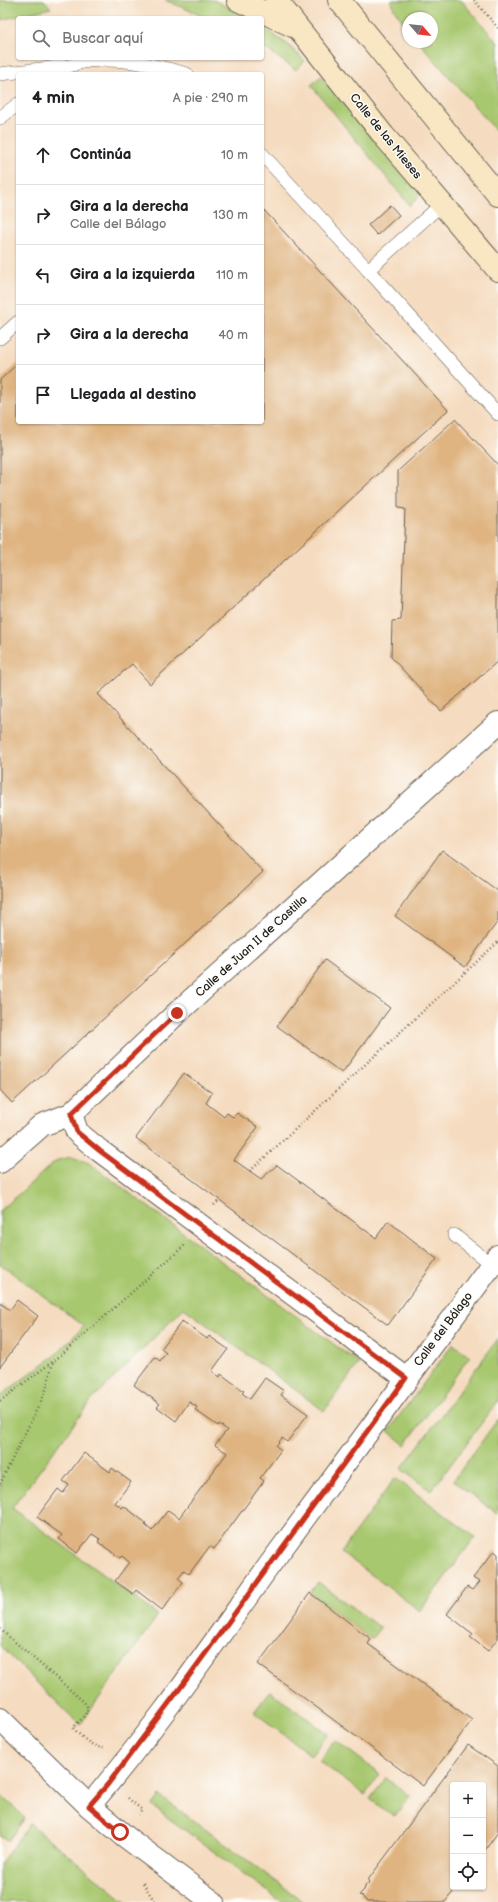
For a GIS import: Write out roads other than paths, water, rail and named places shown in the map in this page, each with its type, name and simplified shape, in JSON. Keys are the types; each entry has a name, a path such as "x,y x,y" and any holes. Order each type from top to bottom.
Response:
{"main road":[{"path":"238,0 300,30"},
{"name":"Calle de las Mieses","path":"276,0 384,136 498,270"},
{"path":"339,0 351,9 498,195"}],"street":[{"name":"Calle de Juan II de Castilla","path":"0,1162 42,1125 71,1114 177,1013 498,723"},
{"path":"71,1114 77,1132 406,1378"},
{"name":"Calle del Bálago","path":"89,1806 108,1784 176,1694 406,1378 495,1261"},
{"path":"0,1719 89,1806 126,1837 213,1902"}],"lane":[{"path":"17,72 68,66 90,61 127,61 178,72"},
{"path":"58,72 68,66"},
{"path":"0,74 16,72"},
{"path":"0,118 16,106"},
{"path":"264,156 498,414"},
{"path":"368,270 442,204"},
{"path":"0,338 16,324"},
{"path":"454,1235 495,1261"}]}
